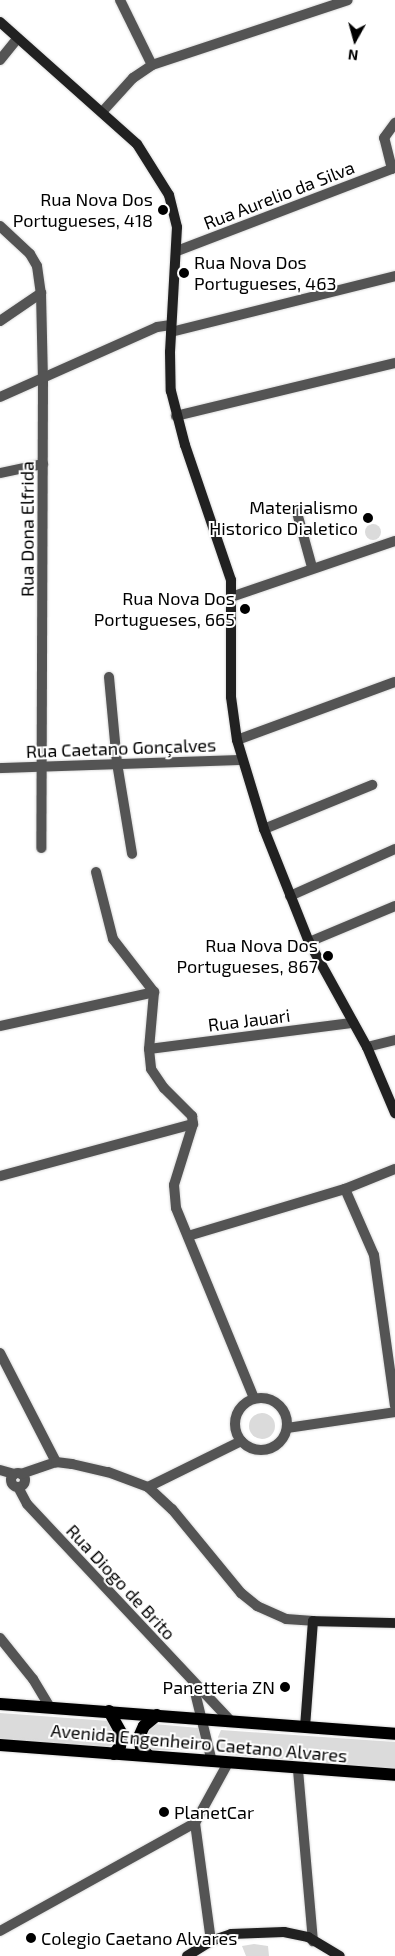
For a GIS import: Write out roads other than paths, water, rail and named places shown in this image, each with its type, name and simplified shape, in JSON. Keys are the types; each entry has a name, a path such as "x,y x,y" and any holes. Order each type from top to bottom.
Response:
{"main road":[{"name":"Avenida Engenheiro Caetano Alvares","path":"0,1704 49,1706 395,1734"},
{"path":"109,1711 122,1734 120,1746 114,1754"},
{"path":"149,1756 141,1748 139,1737 144,1726 157,1715"},
{"name":"Avenida Engenheiro Caetano Alvares","path":"0,1745 298,1770 395,1775"}],"street":[{"path":"120,0 152,65"},
{"path":"102,111 133,78 152,65 348,0"},
{"path":"0,22 137,144 160,178 176,214 177,251 169,373 176,416 224,552 234,596 230,697 237,740 264,829 309,942 367,1047 395,1114"},
{"path":"0,60 18,38"},
{"name":"Rua Aurelio da Silva","path":"177,251 392,169 384,138 385,132 395,123"},
{"name":"Rua Dona Elfrida","path":"0,226 30,254 36,266 41,292 44,378 41,848"},
{"path":"0,396 157,327 171,328 395,276"},
{"path":"0,321 41,292"},
{"path":"176,416 395,363"},
{"path":"0,473 43,464"},
{"path":"296,509 312,567"},
{"path":"234,596 312,567 395,541"},
{"path":"110,677 117,763 132,854"},
{"path":"237,740 395,682"},
{"name":"Rua Caetano Gonçalves","path":"0,768 242,760"},
{"path":"264,829 372,785"},
{"path":"290,896 395,849"},
{"path":"96,872 113,939 154,992 149,1049 151,1069 156,1078 187,1109 193,1124 174,1191 176,1208 254,1398"},
{"path":"309,942 395,906"},
{"path":"0,1026 154,992"},
{"name":"Rua Jauari","path":"149,1049 353,1023"},
{"path":"367,1047 395,1040"},
{"path":"0,1176 193,1124"},
{"path":"188,1236 345,1189 395,1170"},
{"path":"345,1189 374,1255 395,1406"},
{"path":"0,1353 56,1462"},
{"path":"265,1397 275,1401 282,1408 287,1428 284,1437 268,1449 249,1447 241,1441 234,1424 240,1407 254,1398 265,1397"},
{"path":"287,1428 395,1412"},
{"path":"148,1487 241,1441"},
{"path":"0,1474 19,1480 56,1462 108,1472 148,1487 172,1509 241,1593 257,1606 286,1618 314,1621 395,1623"},
{"path":"0,1470 19,1480"},
{"name":"Rua Diogo de Brito","path":"19,1480 27,1504 192,1683 231,1721"},
{"path":"305,1727 314,1621"},
{"path":"0,1638 33,1678 49,1706"},
{"name":"Rua Diogo de Brito","path":"192,1683 212,1762"},
{"path":"0,1931 195,1823 228,1763"},
{"path":"298,1770 313,1941"},
{"path":"195,1823 211,1941"},
{"path":"187,1956 211,1941 231,1934 284,1932 313,1941 340,1956"}],"place":[{"name":"Rua Nova Dos Portugueses, 418","path":"163,210"},
{"name":"Rua Nova Dos Portugueses, 463","path":"184,273"},
{"name":"Materialismo Historico Dialetico","path":"368,518"},
{"name":"Rua Nova Dos Portugueses, 665","path":"245,609"},
{"name":"Rua Nova Dos Portugueses, 867","path":"328,956"},
{"name":"Panetteria ZN","path":"285,1687"},
{"name":"PlanetCar","path":"164,1812"},
{"name":"Colegio Caetano Alvares","path":"31,1938"}]}
